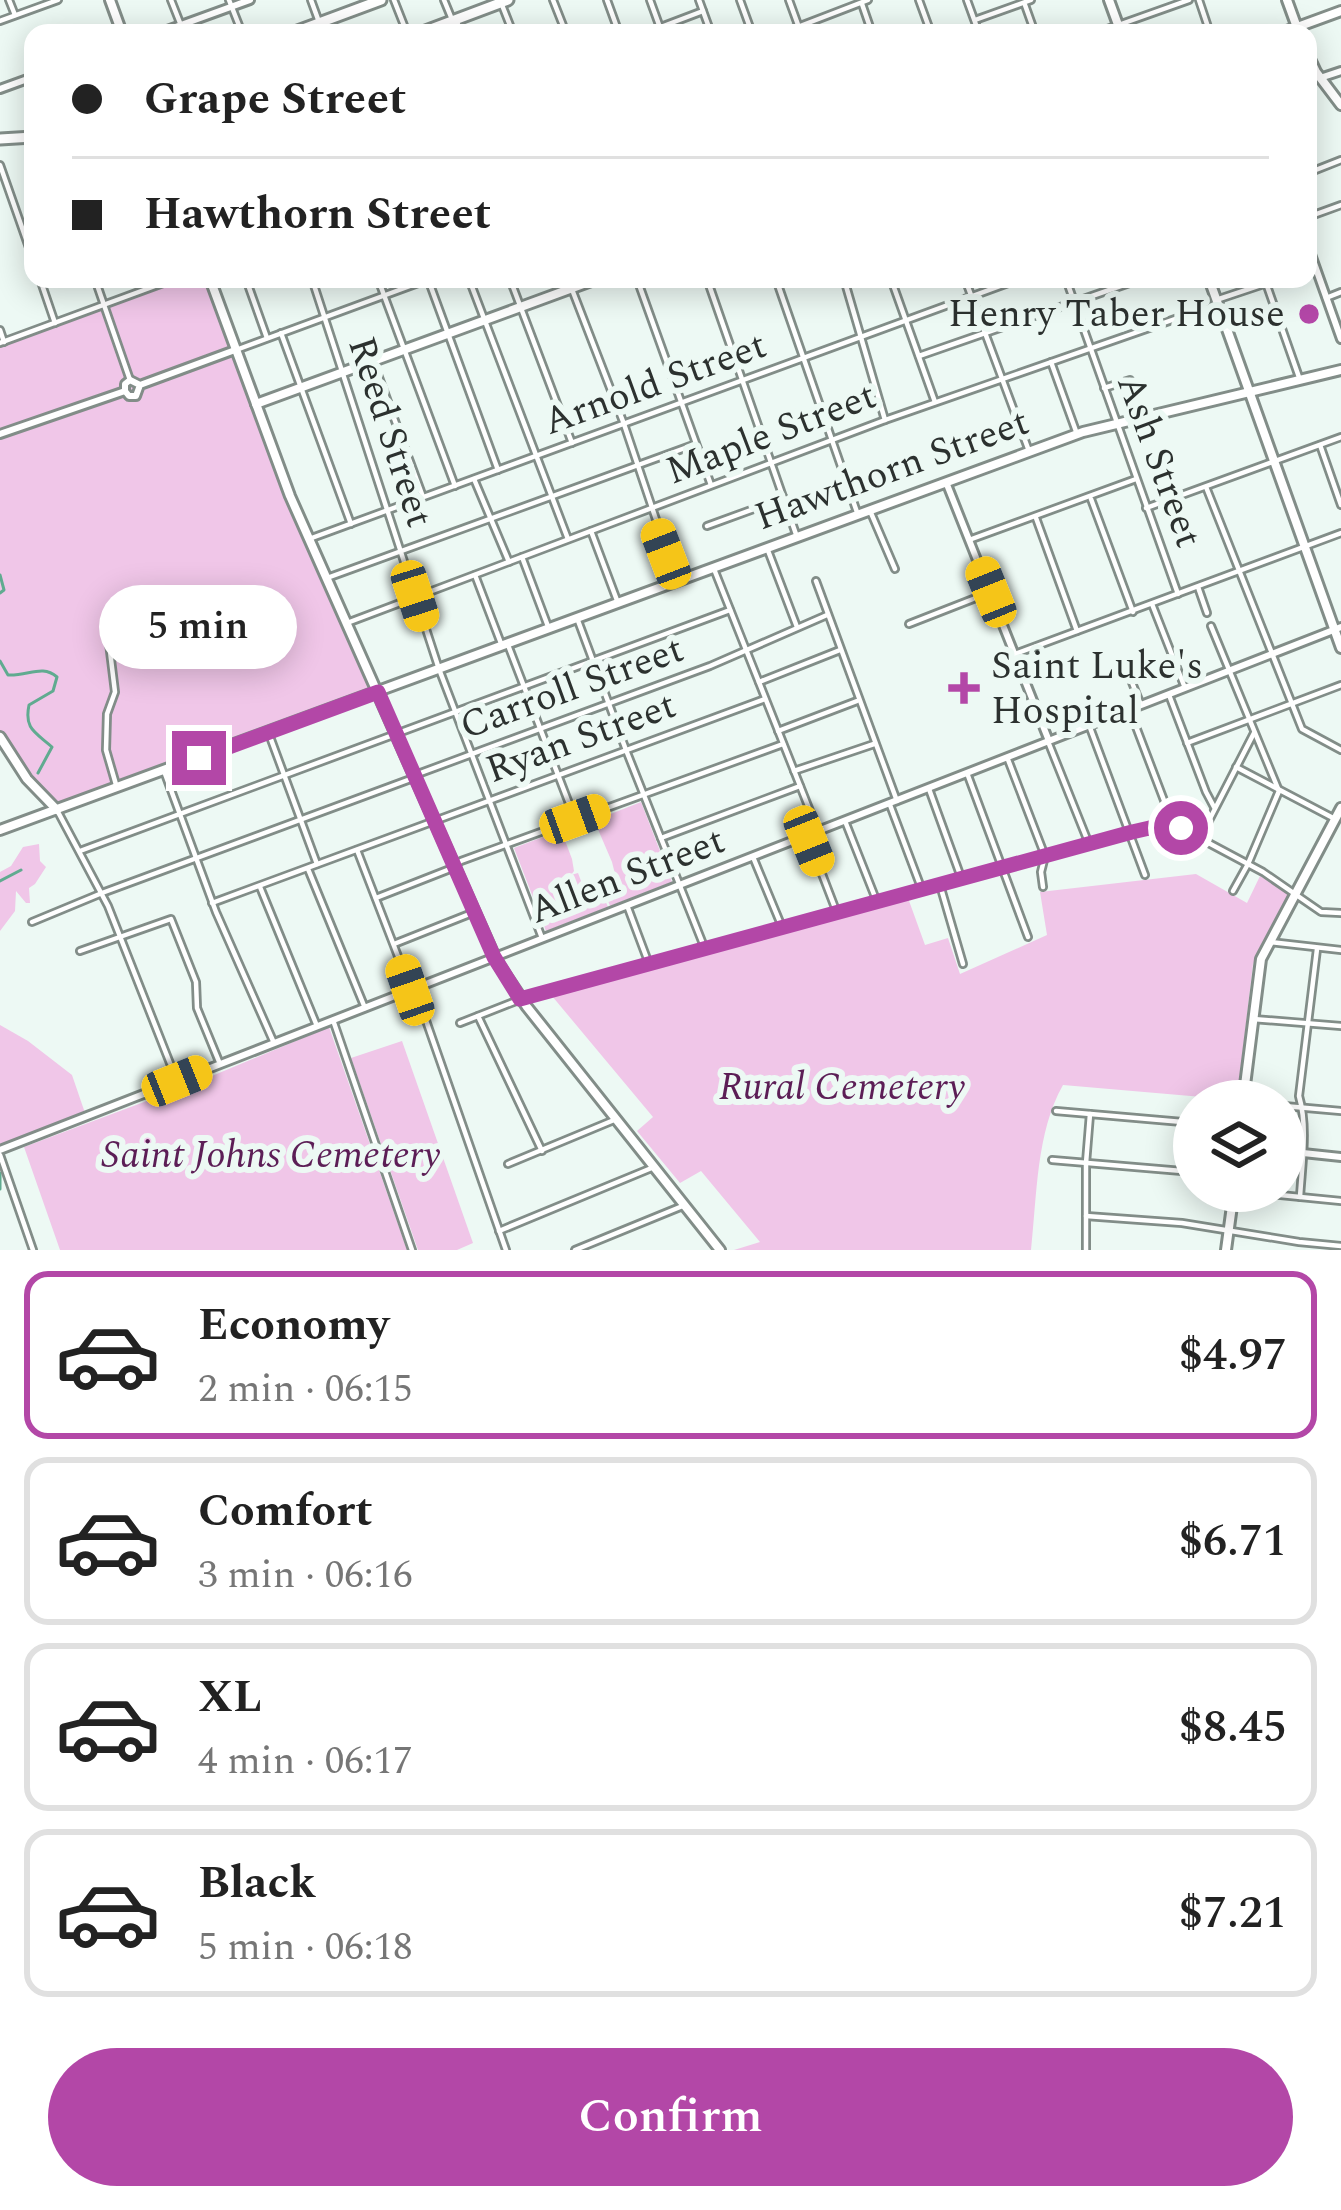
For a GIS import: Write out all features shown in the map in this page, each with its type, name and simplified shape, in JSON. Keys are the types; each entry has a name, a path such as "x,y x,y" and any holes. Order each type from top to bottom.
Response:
{"main road":[{"path":"330,24 381,0"},
{"path":"444,24 503,1"},
{"path":"1312,24 1341,11"},
{"path":"1317,72 1341,105"},
{"path":"213,288 286,485 494,957 520,999 718,1249"},
{"path":"256,404 561,288"},
{"path":"1212,288 1338,628 1341,648"},
{"name":"Hawthorn Street","path":"0,830 1077,434 1341,370"},
{"path":"0,737 23,773 57,810"},
{"path":"34,818 41,794"},
{"path":"1246,1080 1258,972 1341,808"},
{"path":"1226,1250 1232,1212"}],"street":[{"path":"9,0 14,15"},
{"path":"0,20 56,0"},
{"path":"193,24 231,4 250,0"},
{"path":"444,0 456,24"},
{"path":"699,0 708,24"},
{"path":"967,0 976,24"},
{"path":"1130,24 1189,0"},
{"path":"813,24 863,1"},
{"path":"975,20 1026,1"},
{"path":"674,24 703,11"},
{"path":"1320,78 1341,71"},
{"path":"0,165 24,233"},
{"path":"1317,279 1341,339"},
{"path":"43,288 55,323"},
{"path":"98,288 130,380 140,385 403,288"},
{"path":"0,330 2,342 140,288"},
{"path":"250,288 268,338"},
{"name":"Reed Street","path":"315,288 439,669 542,938"},
{"path":"381,288 454,486"},
{"path":"431,288 498,470"},
{"path":"472,288 568,539"},
{"path":"514,288 572,443"},
{"path":"572,288 624,424 676,582"},
{"path":"640,288 711,485"},
{"path":"710,288 797,537"},
{"path":"779,288 858,515"},
{"path":"846,288 885,420"},
{"path":"894,288 935,402"},
{"path":"968,288 1029,452"},
{"name":"Arnold Street","path":"310,539 994,288"},
{"name":"Ash Street","path":"1069,288 1178,594"},
{"path":"919,356 1115,288"},
{"name":"Maple Street","path":"347,623 885,420 1253,288"},
{"path":"1268,288 1300,380"},
{"path":"1326,298 1341,292"},
{"path":"281,333 351,524"},
{"path":"373,361 424,498"},
{"path":"1051,362 1077,434"},
{"path":"130,380 125,384 128,395 140,392 140,385"},
{"path":"1104,388 1130,380"},
{"path":"0,434 125,391"},
{"path":"1147,508 1341,437"},
{"path":"327,578 696,444"},
{"path":"1320,445 1341,505"},
{"path":"474,479 509,562"},
{"path":"970,540 1136,479"},
{"path":"946,482 1089,844"},
{"path":"1206,488 1302,729 1341,750"},
{"path":"1090,496 1133,611"},
{"path":"707,526 784,498"},
{"path":"870,510 895,569"},
{"path":"1036,516 1077,631"},
{"path":"591,531 618,603"},
{"path":"1015,654 1341,533"},
{"path":"767,548 797,627"},
{"path":"522,557 549,628"},
{"path":"714,568 818,831"},
{"path":"475,575 575,819"},
{"path":"816,581 922,890"},
{"path":"1198,586 1207,613"},
{"path":"909,624 991,592"},
{"path":"1152,604 1186,688"},
{"path":"80,851 730,610"},
{"name":"Carroll Street","path":"32,922 710,666 827,615"},
{"path":"577,618 705,949"},
{"path":"1211,626 1279,791 1233,892"},
{"name":"Allen Street","path":"0,1152 1338,628"},
{"path":"109,643 115,692 107,714 106,755 117,788"},
{"path":"758,682 840,650"},
{"path":"1123,660 1141,705"},
{"path":"1187,743 1341,685"},
{"path":"1169,694 1214,807"},
{"name":"Ryan Street","path":"212,903 765,699"},
{"path":"778,731 859,700"},
{"path":"1130,710 1173,824"},
{"path":"1089,725 1145,874"},
{"path":"268,732 317,864"},
{"path":"1200,838 1254,733"},
{"path":"794,771 875,743"},
{"path":"376,898 506,844 783,744"},
{"path":"1007,758 1045,856 1042,886"},
{"path":"1236,767 1335,819"},
{"path":"164,771 212,903 274,1043"},
{"path":"967,773 1028,937"},
{"path":"661,838 800,786"},
{"path":"928,788 962,880"},
{"path":"57,810 102,893 177,1081"},
{"path":"845,821 877,902"},
{"path":"460,1023 520,999 1173,824 1248,864 1321,912 1341,913"},
{"path":"807,836 837,913"},
{"path":"357,849 506,1250"},
{"path":"753,856 782,927"},
{"path":"308,867 365,1008"},
{"path":"259,885 317,1026"},
{"path":"940,885 963,964"},
{"path":"627,906 649,964"},
{"path":"394,944 475,912"},
{"path":"80,951 171,919 196,982 197,1008 220,1064"},
{"path":"1270,942 1341,950"},
{"path":"1301,1080 1317,949"},
{"path":"478,1016 542,1150"},
{"path":"1253,1018 1341,1026"},
{"path":"333,1020 412,1250"},
{"path":"1305,1107 1341,1111"},
{"path":"1056,1111 1173,1121"},
{"path":"1086,1250 1090,1114"},
{"path":"508,1164 616,1120"},
{"path":"0,1152 33,1250"},
{"path":"1305,1153 1341,1157"},
{"path":"1052,1160 1173,1170"},
{"path":"499,1231 654,1166"},
{"path":"1305,1197 1341,1201"},
{"path":"575,1250 685,1205"},
{"path":"1086,1216 1228,1229 1341,1246"}],"green space":[{"path":"156,288 208,288 285,494 370,689 59,803 33,780 0,731 0,343"},
{"path":"641,802 672,882 610,906 602,885 616,878 612,862 597,827 583,832 580,826"},
{"path":"561,830 572,859 571,875 578,873 584,889 599,886 608,907 546,931 514,848"},
{"path":"39,844 40,861 46,867 29,888 30,903 16,891 15,911 0,931 0,872 11,866 23,847"},
{"name":"Rural Cemetery","path":"1196,874 1247,903 1260,876 1292,893 1253,964 1239,1080 1173,1080 1173,1094 1063,1085 1047,1123 1031,1250 734,1250 760,1242 701,1171 680,1183 637,1131 653,1117 552,996 908,898 925,945 948,938 960,974 1047,935 1040,892"},
{"path":"0,1025 72,1075 85,1113 0,1146"},
{"name":"Saint Johns Cemetery","path":"329,1027 407,1250 60,1250 24,1147"},
{"path":"402,1041 473,1243 457,1250 418,1250 351,1058"}],"waterway":[{"path":"0,575 4,590 0,593"},
{"path":"0,661 8,675 40,671 57,677 53,691 29,705 30,725 52,747 38,773"},
{"path":"0,881 21,870"},
{"path":"0,1173 0,1189"}],"place":[{"name":"Henry Taber House","path":"1309,314"},
{"name":"Saint Luke's Hospital","path":"964,688"}],"route":[{"path":"199,758 378,692 494,957 520,999 1132,832 1167,824 1181,828"}]}
